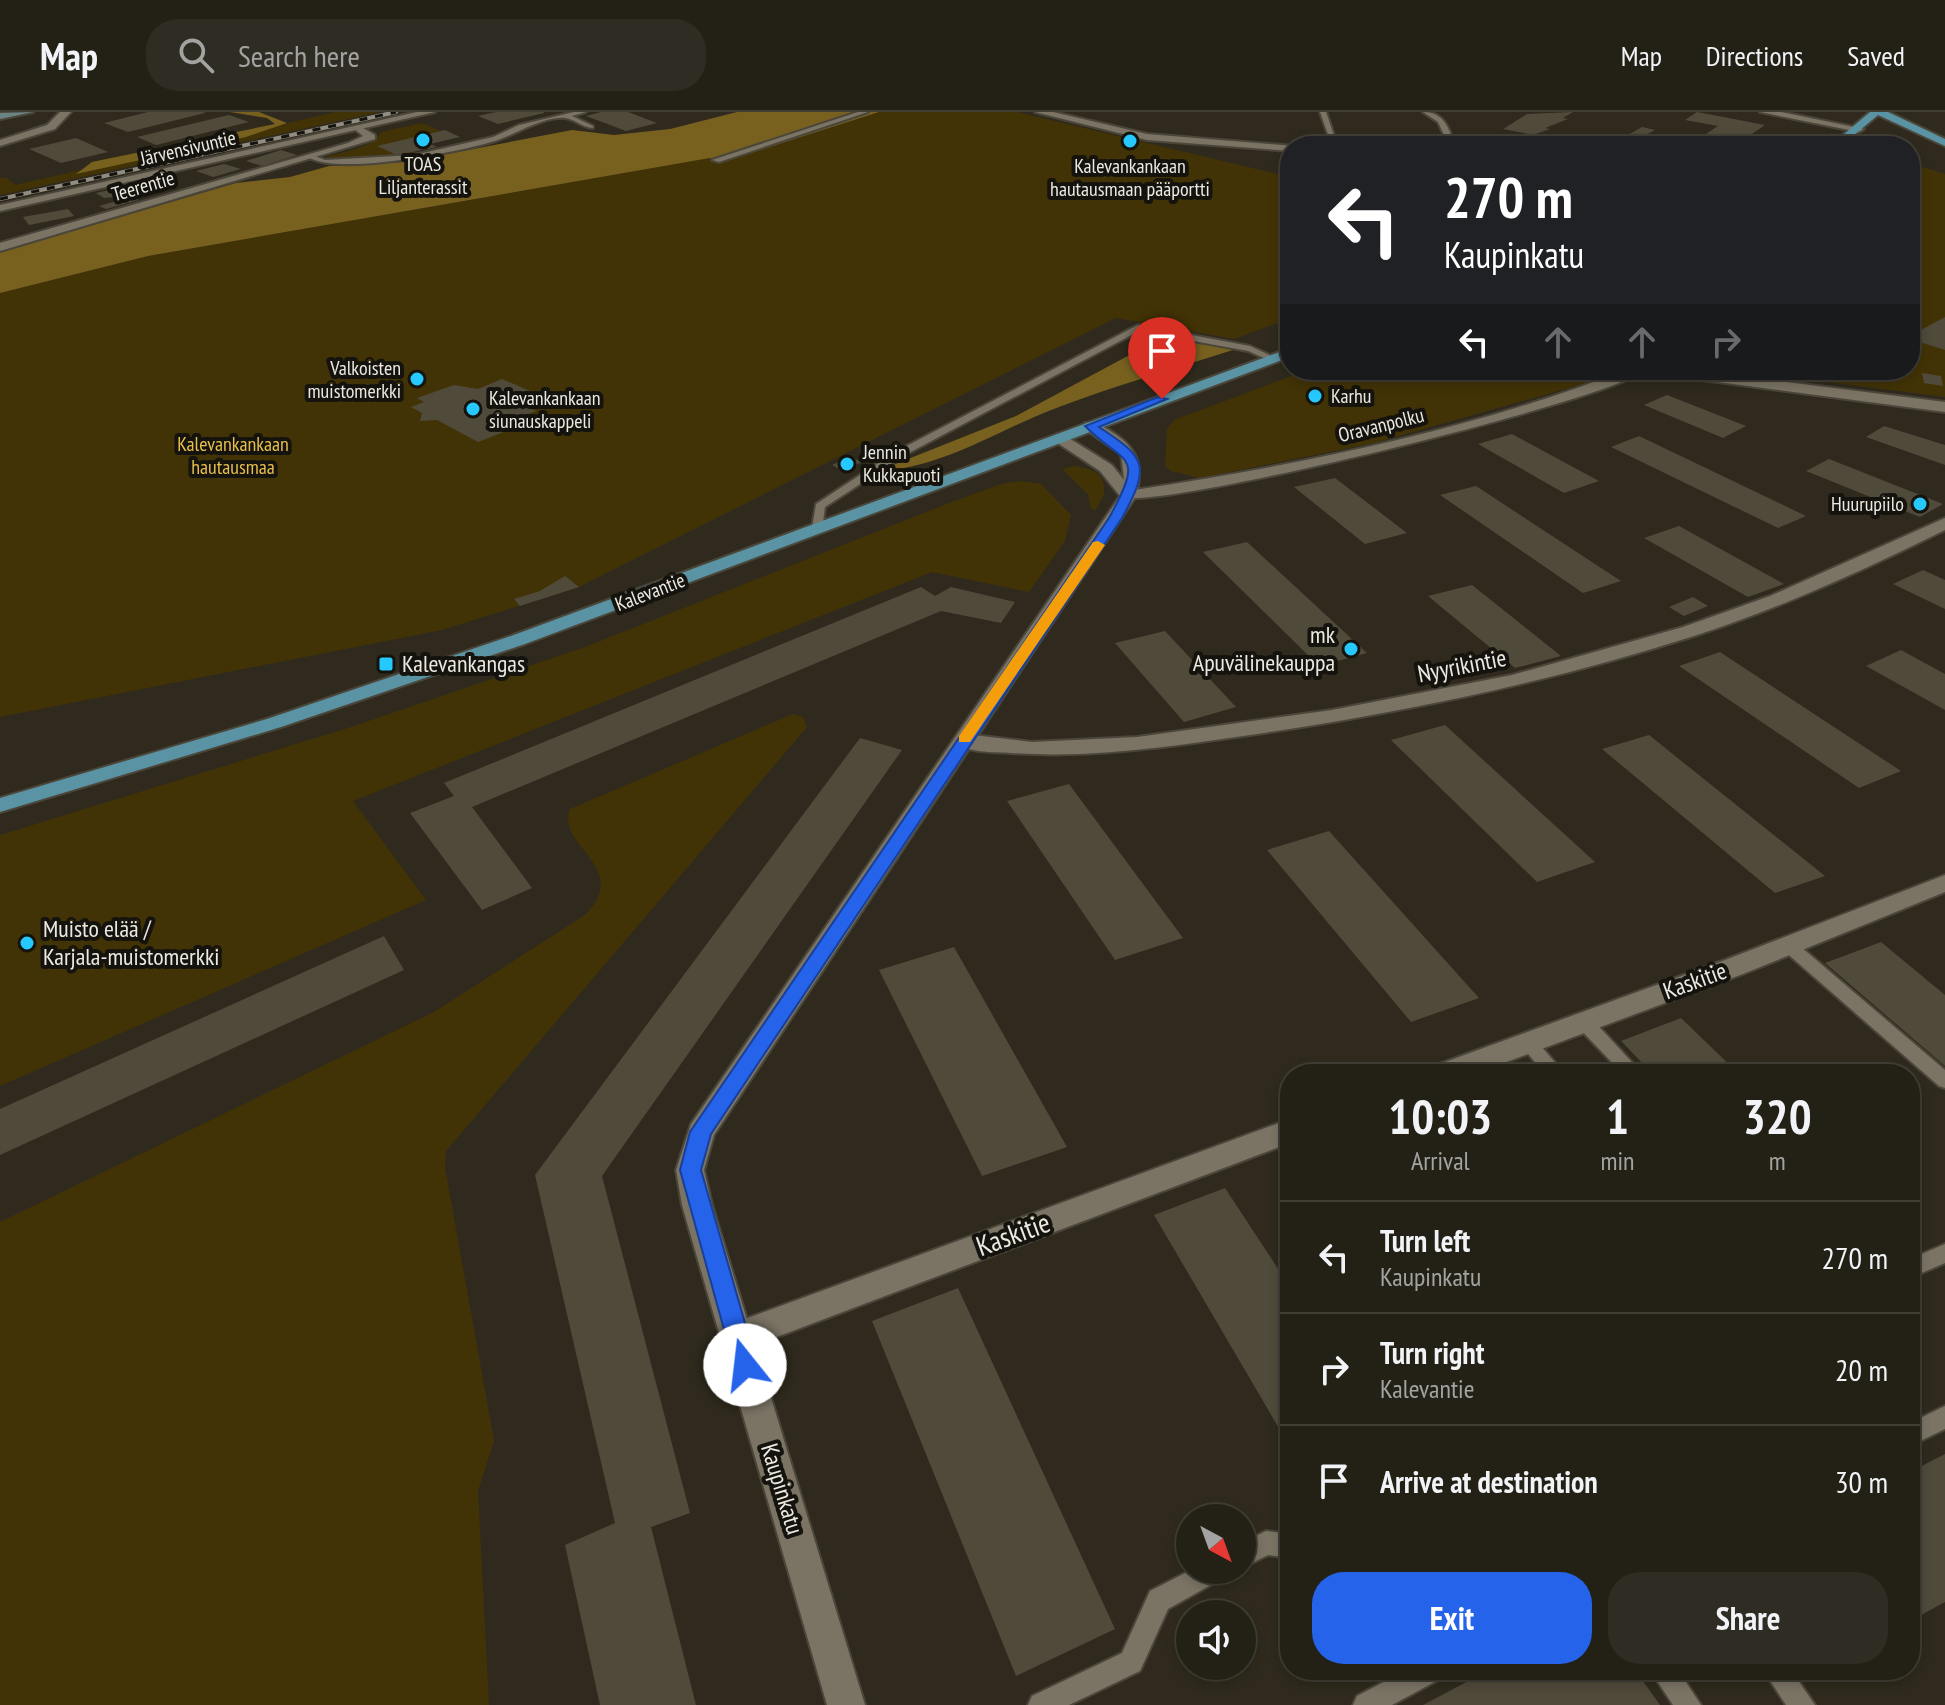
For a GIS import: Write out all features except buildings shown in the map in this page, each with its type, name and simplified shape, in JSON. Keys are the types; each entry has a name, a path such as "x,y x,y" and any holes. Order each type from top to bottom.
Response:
{"main road":[{"path":"0,116 28,112"},
{"path":"1849,136 1875,114 1945,143"},
{"name":"Kalevantie","path":"0,805 394,684 1280,355"}],"street":[{"path":"0,143 51,127 66,112"},
{"name":"Järvensivuntie","path":"0,208 430,112"},
{"path":"1040,112 1147,137 1280,147"},
{"path":"1765,112 1859,129"},
{"name":"Teerentie","path":"0,247 312,157 371,137 358,128"},
{"name":"Oravanpolku","path":"1128,496 1230,479 1385,445 1527,408 1609,380"},
{"path":"1735,380 1945,407"},
{"name":"Kaupinkatu","path":"846,1705 690,1170 701,1132 1128,496 1135,464 1130,453 1090,426"},
{"path":"1058,438 1106,468 1128,496"},
{"name":"Nyyrikintie","path":"964,741 1005,749 1114,745 1329,718 1513,683 1631,651 1745,614 1848,572 1945,523"},
{"name":"Kaskitie","path":"1471,1064 1945,883"},
{"name":"Kaskitie","path":"737,1337 1280,1135"}],"lane":[{"path":"312,157 324,162 414,157 495,139 521,126 583,112"},
{"path":"716,160 865,112"},
{"path":"1323,112 1331,136"},
{"path":"1426,112 1438,115 1448,136"},
{"path":"565,116 591,127"},
{"path":"818,528 820,506 899,454 1138,328 1250,349 1271,358"},
{"path":"1788,945 1945,1081"},
{"path":"1584,1022 1624,1064"},
{"path":"1528,1043 1547,1064"},
{"path":"1920,1264 1945,1253"},
{"path":"1920,1430 1945,1417"},
{"path":"1256,1548 1266,1543 1280,1545"},
{"path":"1041,1705 1131,1662 1159,1600 1189,1584"},
{"path":"1366,1705 1412,1680"},
{"path":"1670,1680 1688,1705"},
{"path":"1783,1680 1802,1705"}],"green space":[{"path":"336,112 380,112 0,195 0,178 7,178 15,185"},
{"name":"Kalevankankaan hautausmaa","path":"879,112 1017,112 1280,175 1280,317 1277,318 1280,322 1234,339 1116,318 579,587 442,630 0,717 0,293 148,256 710,158 723,162"},
{"path":"422,123 441,131 408,152 430,153 401,157 324,158 370,143 381,132"},
{"path":"1920,166 1945,174 1945,397 1813,380 1920,380"},
{"path":"1280,380 1590,382 1374,443 1200,478 1171,471 1165,466 1167,429 1174,420"},
{"path":"1075,466 1097,473 1103,481 1104,494 1096,510 1091,509 1088,494 1062,469"},
{"path":"1020,481 1041,484 1071,515 1065,541 1029,592 932,572 353,801 426,900 0,1086 0,835 351,727 585,647 949,503 1001,484"},
{"path":"793,714 803,717 807,727 446,1151 445,1167 494,1441 478,1491 489,1705 0,1705 0,1222 434,1012 585,915 598,898 601,883 597,870 573,834 568,822 570,809"}],"shaded area":[{"path":"230,112 259,112 287,123 246,137 76,174 92,162 275,124 267,118"},
{"path":"737,112 879,112 723,162 710,158 148,256 0,293 0,252 236,183 290,177 329,166 406,162 572,130 614,135 670,129"},
{"path":"1163,337 1236,349 1059,407 936,460 892,470 888,467 1016,416"}],"railway":[{"path":"0,199 396,112"}],"slow traffic":[{"path":"965,739 1098,545"}],"place":[{"name":"TOAS Liljanterassit","path":"423,140"},
{"name":"Kalevankankaan hautausmaan pääportti","path":"1130,141"},
{"name":"Valkoisten muistomerkki","path":"417,379"},
{"name":"Karhu","path":"1315,396"},
{"name":"Kalevankankaan siunauskappeli","path":"473,409"},
{"name":"Jennin Kukkapuoti","path":"847,464"},
{"name":"Huurupiilo","path":"1920,504"},
{"name":"mk Apuvälinekauppa","path":"1351,649"},
{"name":"Kalevankangas","path":"386,664"},
{"name":"Muisto elää / Karjala-muistomerkki","path":"27,943"}],"route":[{"path":"745,1365 697,1205 690,1170 701,1132 1116,518 1128,496 1135,464 1130,453 1116,441 1090,426 1162,399"}]}
